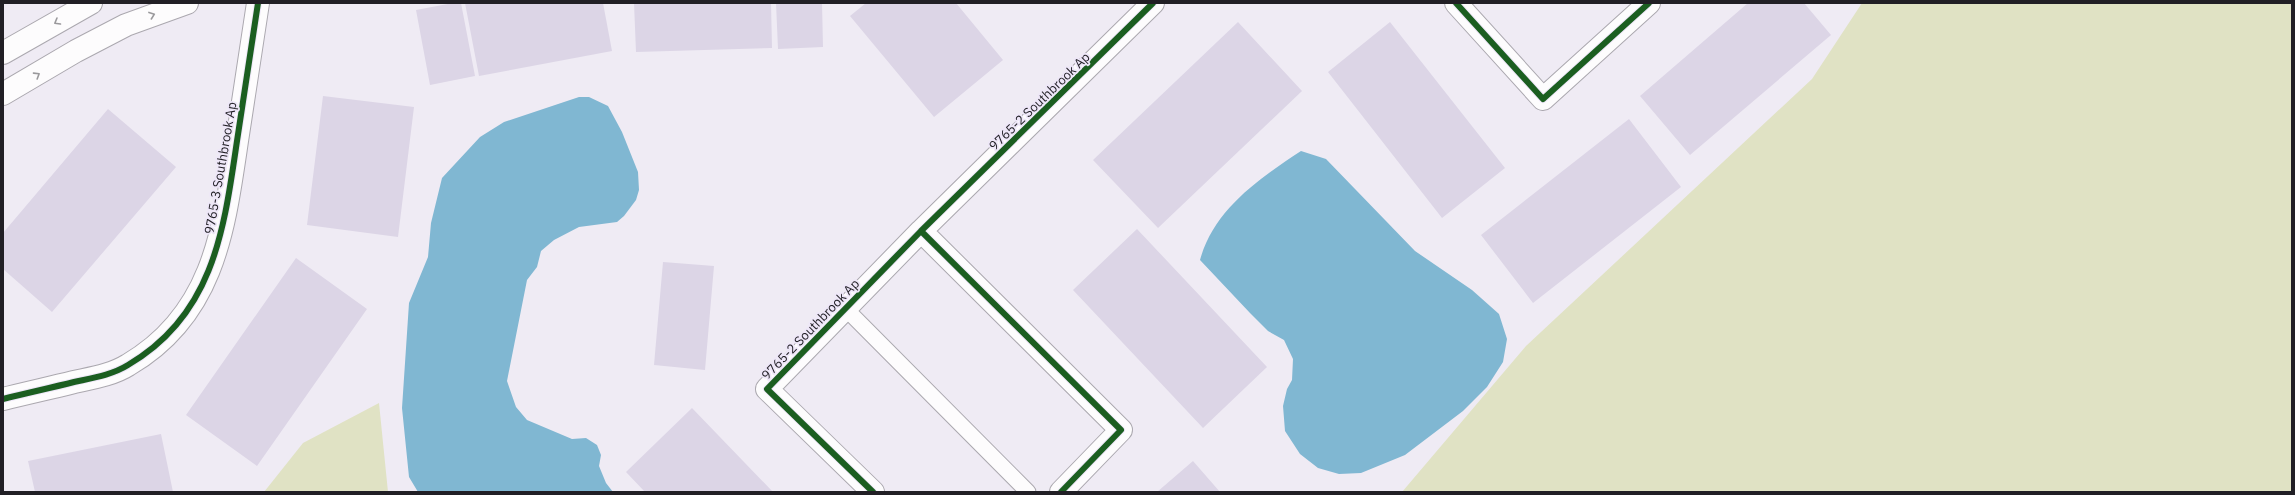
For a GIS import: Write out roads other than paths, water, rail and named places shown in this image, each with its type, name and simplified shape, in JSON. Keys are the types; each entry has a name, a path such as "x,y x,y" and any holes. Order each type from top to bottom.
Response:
{"street":[{"path":"3,53 91,3"},
{"path":"3,94 76,51 126,25 186,3"},
{"name":"9765-3 Southbrook Ap","path":"3,399 107,374 127,366 148,352 172,332 194,302 211,270 225,219 258,3"},
{"name":"9765-2 Southbrook Ap","path":"873,492 766,389 921,231 1153,3"},
{"path":"1468,7 1543,99 1649,3"},
{"path":"921,231 1121,430 1061,492"}],"lane":[{"path":"845,308 1028,492"}],"water":[{"path":"579,97 589,97 608,106 622,132 638,172 639,190 636,200 624,216 617,222 579,227 554,240 541,251 537,267 527,280 507,381 516,407 527,420 572,439 586,438 597,445 601,455 599,466 606,483 613,492 418,492 409,477 402,408 409,303 428,257 431,223 442,178 480,137 504,122"},
{"path":"1301,151 1326,159 1415,251 1472,290 1499,314 1507,339 1503,362 1487,387 1463,411 1405,455 1361,473 1339,474 1318,468 1300,454 1285,431 1283,406 1287,389 1292,380 1293,359 1284,340 1268,331 1200,260 1216,225 1227,210 1240,196 1270,172"}]}
